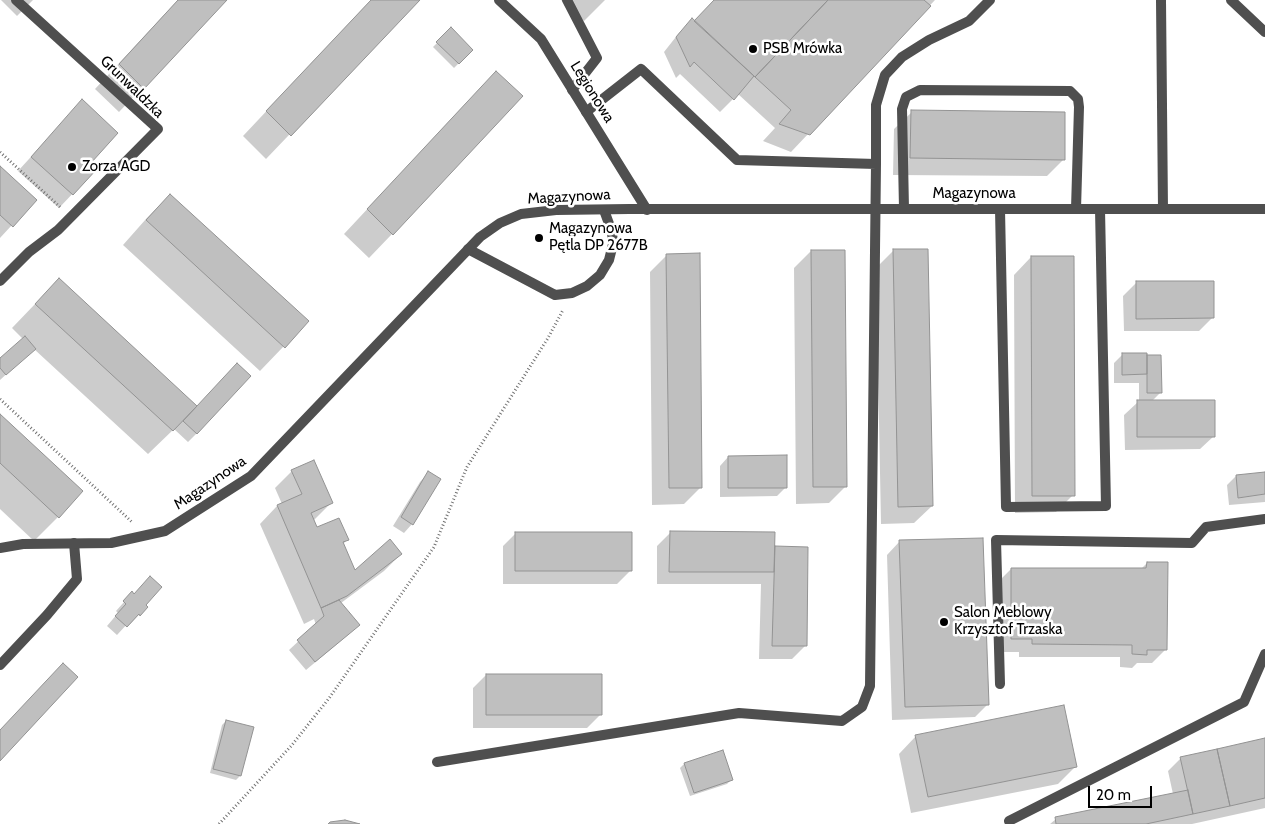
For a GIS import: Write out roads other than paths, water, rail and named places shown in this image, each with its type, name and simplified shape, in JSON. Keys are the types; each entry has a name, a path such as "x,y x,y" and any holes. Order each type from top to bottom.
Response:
{"street":[{"name":"Grunwaldzka","path":"0,281 30,252 58,230 158,129 16,0"},
{"name":"Legionowa","path":"499,0 541,39 647,210"},
{"path":"567,0 597,58 572,90"},
{"path":"438,762 738,712 842,721 862,706 870,686 876,106 885,75 902,57 930,40 969,21 990,0"},
{"path":"1161,0 1163,209"},
{"path":"1231,0 1265,32"},
{"path":"586,112 641,69 737,160 876,164"},
{"path":"904,209 902,109 906,96 920,90 1070,92 1078,99 1079,107 1076,209"},
{"path":"1000,209 1006,507 1106,506 1100,209"},
{"name":"Magazynowa","path":"0,548 23,544 111,543 165,531 251,476 480,237 500,223 521,214 556,210 1265,209"},
{"path":"468,249 555,295 572,293 587,286 600,275 609,260 613,244 612,232 604,210"},
{"path":"1000,684 996,540 1192,543 1206,527 1265,519"},
{"path":"0,665 47,615 77,579 74,544"},
{"path":"1010,821 1244,702 1265,654"}],"place":[{"name":"PSB Mrówka","path":"753,49"},
{"name":"Zorza AGD","path":"72,167"},
{"name":"Magazynowa Pętla DP 2677B","path":"539,238"},
{"name":"Salon Meblowy Krzysztof Trzaska","path":"944,622"}]}
